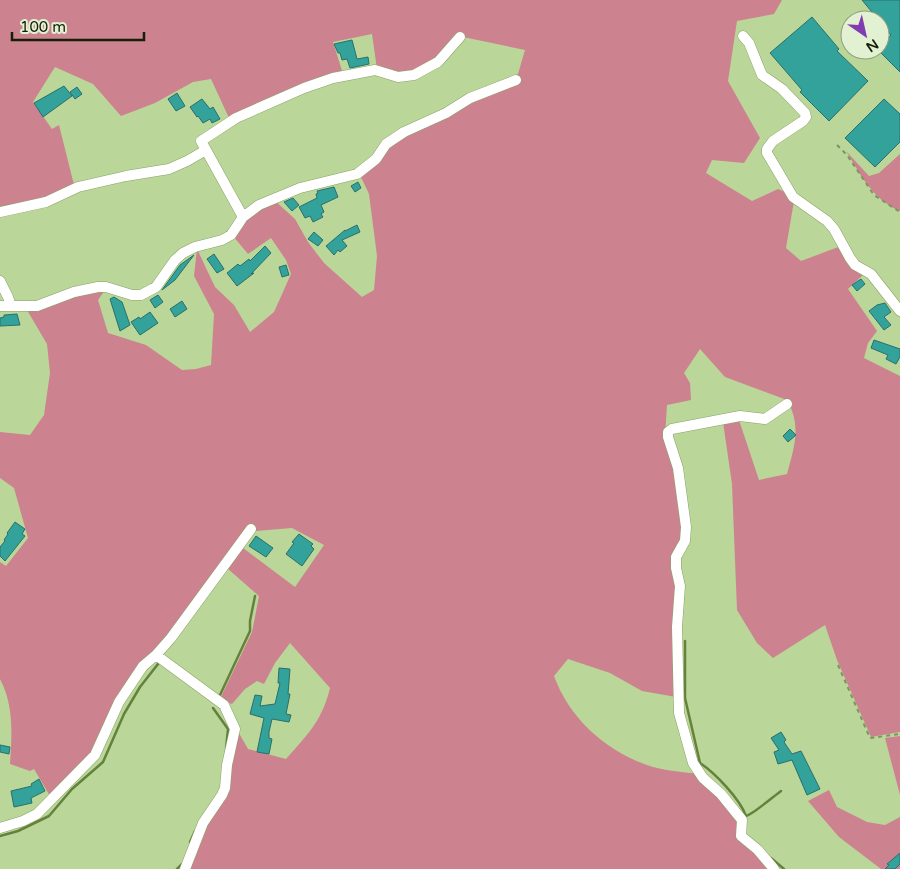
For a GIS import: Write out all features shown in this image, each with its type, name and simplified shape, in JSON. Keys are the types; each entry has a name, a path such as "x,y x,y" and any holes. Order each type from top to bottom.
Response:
{"street":[{"path":"743,36 749,43 762,75 782,89 805,113 806,117 803,121 772,141 767,149 767,153 793,197 827,221 834,229 855,265 874,278 900,311"},
{"path":"243,217 201,141 236,118 304,88 333,78 375,70 398,77 414,75 438,62 460,37"},
{"path":"0,306 37,306 74,292 98,287 132,295 142,295 156,287 175,260 183,253 195,247 222,240 231,235 243,217 265,202 300,188 357,174 376,159 386,144 404,132 446,113 470,98 516,80"},
{"path":"0,212 46,202 78,188 169,169 187,162 206,150"},
{"path":"0,281 11,306"},
{"path":"774,869 758,850 742,836 742,820 721,794 703,778 693,763 679,713 677,627 680,586 676,557 685,541 686,527 678,468 668,438 668,432 672,429 740,416 765,420 787,404"},
{"path":"0,828 23,821 37,814 95,755 119,702 143,666 171,638 251,529"},
{"path":"156,655 224,705 235,729 227,765 225,788 203,823 185,869"}],"path":[{"path":"837,145 874,195 900,212"},
{"path":"838,665 870,738 900,734"}],"shaded area":[{"path":"0,0 782,0 774,14 737,21 728,81 760,138 744,163 712,160 706,173 752,201 778,189 787,193 794,201 786,248 801,261 841,246 864,274 848,289 877,331 868,343 864,358 900,376 900,732 871,737 837,660 825,625 773,658 757,643 737,610 732,484 723,422 739,420 759,480 787,474 795,437 794,419 787,400 725,377 700,349 684,373 690,383 691,400 667,405 665,436 677,472 684,527 677,584 676,697 642,691 610,673 568,659 554,676 570,707 580,720 606,744 636,761 653,767 699,774 738,819 738,837 770,869 188,869 206,822 221,801 236,728 248,749 286,759 313,726 327,699 330,688 290,643 275,663 264,684 257,681 245,689 232,704 220,699 252,632 259,596 227,568 243,548 295,587 324,545 292,528 256,531 251,527 165,639 91,755 50,796 34,769 30,771 10,764 10,710 5,689 0,679 0,562 6,566 28,538 14,488 0,478 0,432 30,435 44,415 50,373 47,344 27,310 74,294 105,290 98,300 108,333 146,345 182,370 211,365 214,314 194,276 197,249 215,287 234,305 250,332 274,312 291,274 286,260 271,238 248,254 233,236 243,220 274,200 295,219 308,242 324,263 362,297 374,290 377,256 369,194 360,175 396,142 474,102 518,74 525,50 463,37 441,56 423,68 405,74 396,74 377,69 372,34 333,42 343,74 229,118 211,79 193,82 155,103 121,116 93,84 55,67 33,102 52,129 59,125 74,185 44,201 0,210"},
{"path":"846,151 869,176 879,173 900,154 900,211 882,200 875,193 862,177"},
{"path":"900,736 900,795 885,738"},
{"path":"829,790 837,807 867,822 885,825 900,817 900,869 881,869 839,837 808,801"}],"building":[{"path":"862,0 900,0 900,72 888,60 890,60 891,35 890,10 870,10"},
{"path":"812,17 839,49 837,51 840,54 840,60 846,60 868,81 829,121 800,92 802,90 770,53"},
{"path":"352,40 357,59 368,57 369,64 350,68 347,59 342,60 334,44"},
{"path":"64,86 72,96 43,117 34,103"},
{"path":"77,87 82,94 75,99 70,92"},
{"path":"177,93 185,106 176,111 168,99"},
{"path":"202,99 210,109 213,107 220,119 212,123 210,119 203,123 197,117 190,107"},
{"path":"884,99 900,114 900,142 875,167 845,138"},
{"path":"358,182 361,188 355,192 351,186"},
{"path":"334,187 338,197 321,205 324,212 321,214 323,217 313,222 310,216 305,218 299,207 317,198 317,191"},
{"path":"293,198 299,205 292,211 284,202"},
{"path":"357,225 360,232 342,240 347,246 340,252 338,250 334,255 326,246 345,230"},
{"path":"314,232 323,240 318,246 308,239"},
{"path":"265,246 271,253 251,274 254,273 237,286 227,273 238,264 240,266 249,259 250,261"},
{"path":"214,254 224,269 217,273 207,259"},
{"path":"194,255 175,280 162,290 180,265"},
{"path":"286,265 289,275 282,277 279,267"},
{"path":"861,279 865,284 857,291 852,285"},
{"path":"158,295 163,302 155,308 150,300"},
{"path":"114,297 122,302 130,325 120,331 110,299"},
{"path":"182,301 187,309 175,317 170,309"},
{"path":"885,303 891,312 884,317 891,325 884,330 869,311 877,305"},
{"path":"150,312 158,323 140,335 131,322 139,317 140,319"},
{"path":"17,314 20,325 0,326 0,318 4,317 4,315"},
{"path":"874,340 900,349 900,357 896,364 886,359 888,355 871,348"},
{"path":"790,429 796,435 788,442 783,436"},
{"path":"15,522 25,529 22,534 25,536 5,561 0,556 0,547"},
{"path":"299,534 313,544 311,546 314,549 302,566 286,554 294,543 292,542"},
{"path":"256,536 273,548 266,557 249,546"},
{"path":"279,668 290,669 288,694 290,694 286,714 291,715 289,722 272,719 269,732 269,738 272,739 269,754 257,752 264,718 250,714 255,695 262,696 260,706 275,704 280,683 278,683"},
{"path":"781,732 786,740 784,742 792,754 801,751 820,789 807,795 792,760 778,764 774,752 779,750 771,738"},
{"path":"0,745 10,747 9,754 0,752"},
{"path":"39,779 45,791 31,798 32,803 14,807 11,791 32,786 31,784"},
{"path":"900,853 900,864 895,869 885,869 889,865 887,864"}],"waterway":[{"path":"220,695 250,631 255,596"},
{"path":"685,641 685,698 700,763 726,787 743,809 746,816 781,791"},
{"path":"0,836 18,831 49,816 72,789 103,762 124,714 140,687 158,664"},
{"path":"213,708 228,729 226,749"},
{"path":"190,842 195,831"},
{"path":"771,858 784,869"},
{"path":"177,869 182,864"}]}
